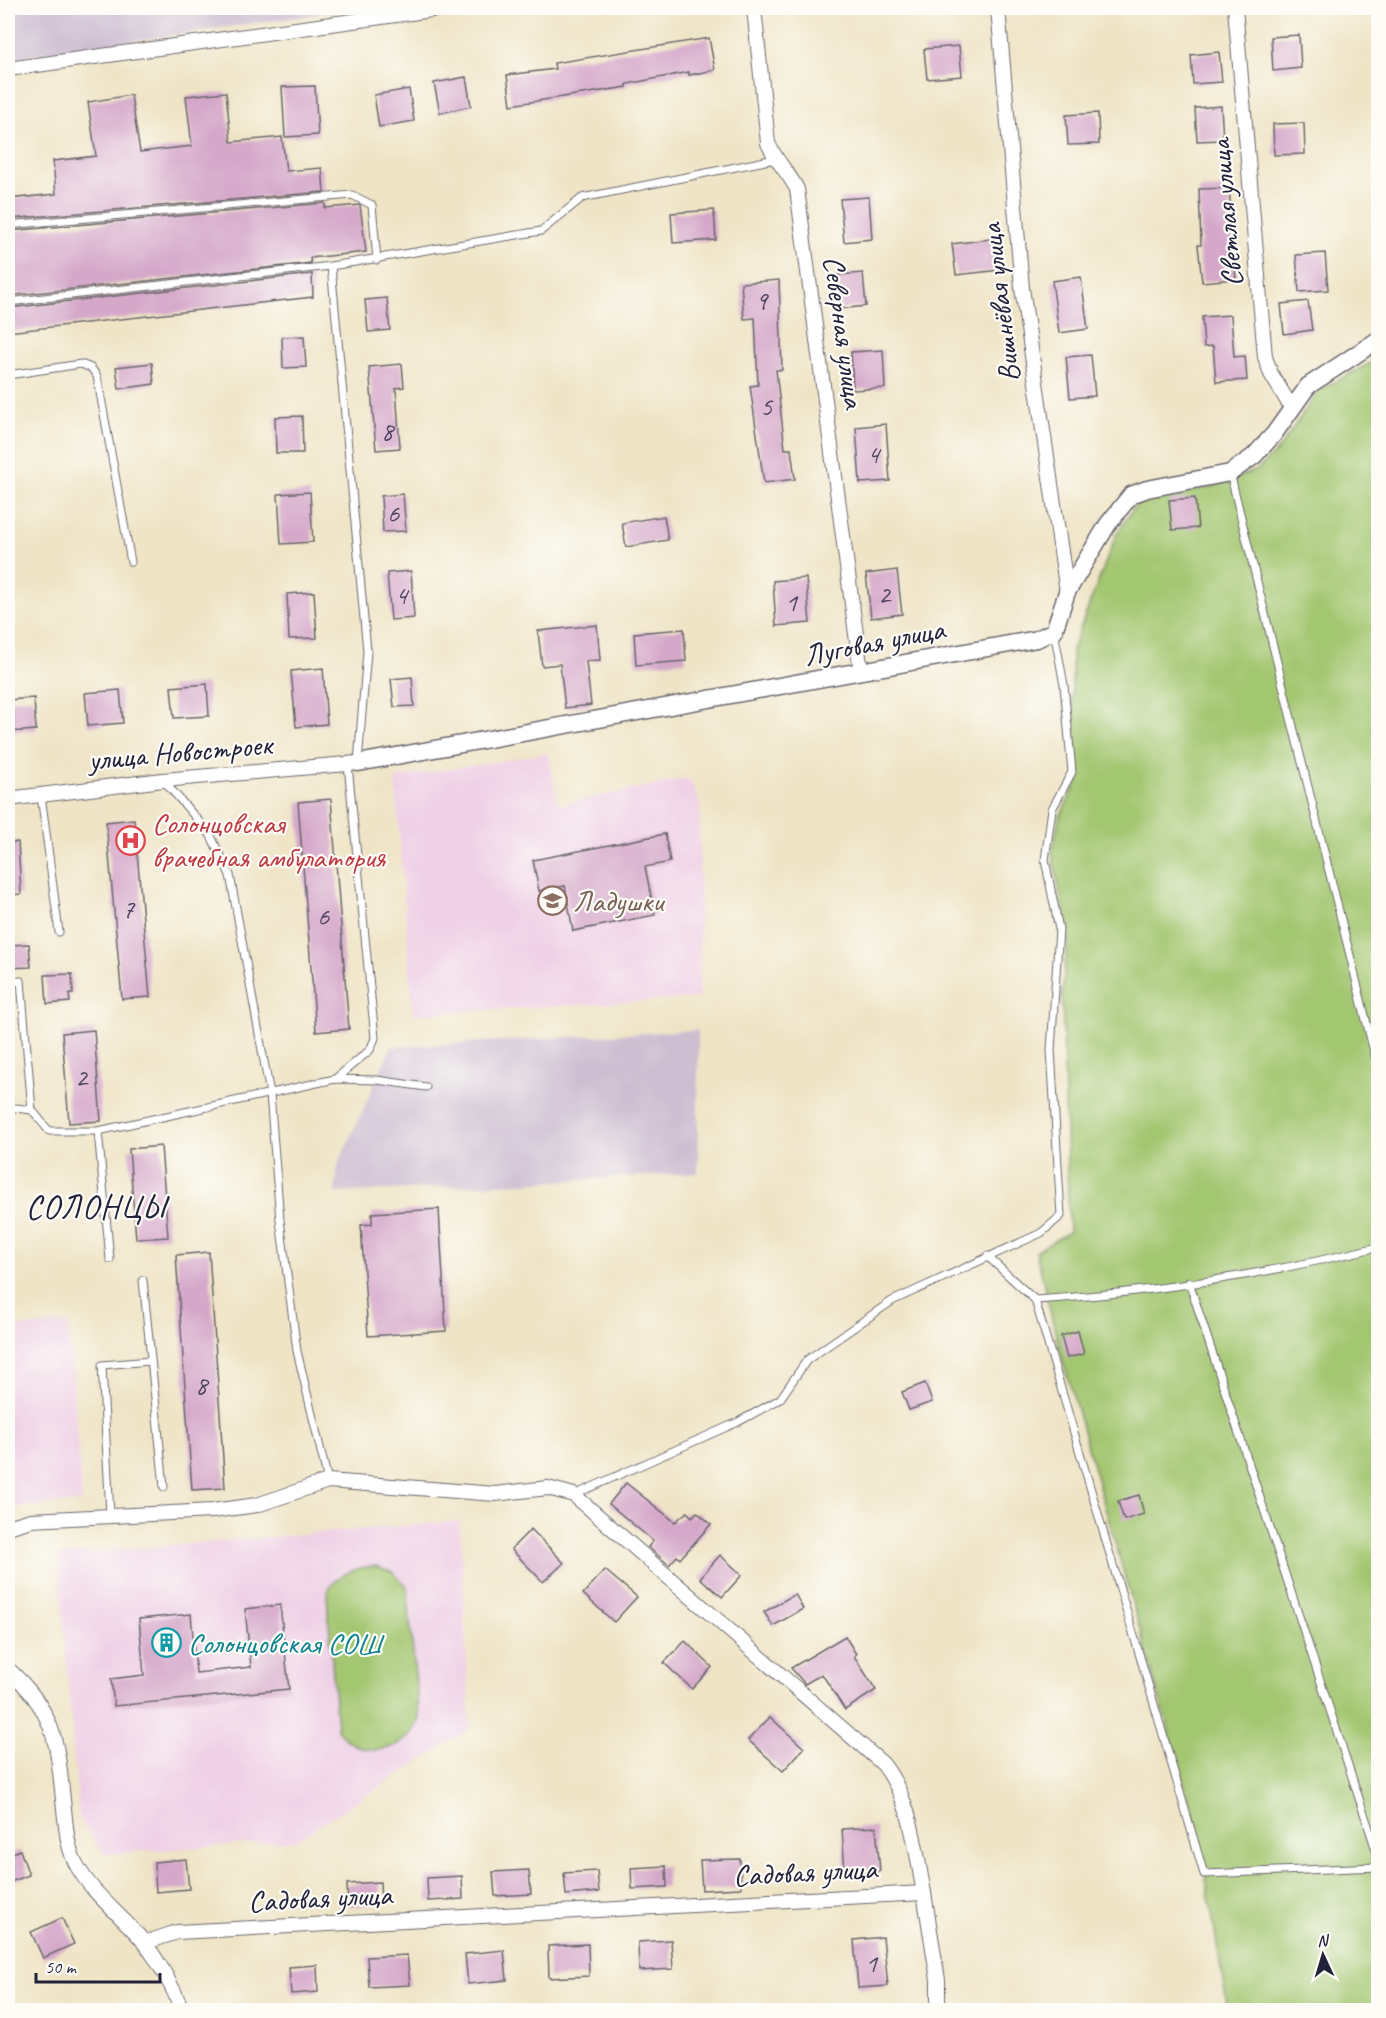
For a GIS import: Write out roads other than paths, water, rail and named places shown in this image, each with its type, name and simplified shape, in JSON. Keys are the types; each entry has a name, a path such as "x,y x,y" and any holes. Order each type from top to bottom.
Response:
{"street":[{"path":"8,69 446,8"},
{"name":"Северная улица","path":"754,8 768,143 775,159 788,172 797,189 861,672"},
{"name":"Вишнёвая улица","path":"998,8 1022,288 1067,592"},
{"name":"Светлая улица","path":"1235,8 1265,357 1271,374 1291,408"},
{"path":"1054,631 1067,592 1108,524 1131,495 1147,489 1230,473 1254,456 1274,434 1308,386 1378,340"},
{"name":"Луговая улица","path":"353,764 1037,639 1054,631"},
{"name":"улица Новостроек","path":"8,799 40,793 163,780 353,764"},
{"path":"8,1527 31,1520 212,1511 257,1505 328,1481 495,1494 548,1488 574,1495"},
{"name":"Садовая улица","path":"144,1943 177,1932 924,1893 909,1811 897,1783 883,1764 574,1495"},
{"path":"8,1669 29,1688 52,1726 67,1839 74,1860 84,1879 144,1943 165,1976 182,2010"},
{"path":"924,1893 938,1980 938,2010"}],"lane":[{"path":"8,302 377,260 541,231 582,198 775,159"},
{"path":"8,225 352,195 372,205 377,260"},
{"path":"331,266 367,651 353,764 375,1038 370,1050 335,1078"},
{"path":"8,375 81,364 91,368 97,376 131,562"},
{"path":"1230,473 1378,1068"},
{"path":"574,1495 738,1422 780,1399 807,1360 892,1301 1041,1233 1061,1216 1051,1050 1059,929 1045,860 1052,809 1072,772 1064,685 1054,631"},
{"path":"163,780 210,834 230,875 270,1094 280,1220 297,1351 328,1481"},
{"path":"40,793 59,932"},
{"path":"8,982 21,981 32,1110 49,1131 98,1131 335,1078 377,1080 426,1087"},
{"path":"8,1107 32,1110"},
{"path":"98,1131 110,1259"},
{"path":"1035,1300 1189,1282 1303,1265 1378,1247"},
{"path":"987,1256 1035,1300 1204,1874 1378,1867"},
{"path":"143,1280 164,1487"},
{"path":"1189,1282 1378,1856"},
{"path":"110,1515 102,1365 151,1361"}],"place":[{"name":"Солонцовская врачебная амбулатория","path":"131,840"},
{"name":"Ладушки","path":"552,901"},
{"name":"Солонцовская СОШ","path":"167,1643"}],"district":[{"name":"СОЛОНЦЫ","path":"96,1206"}]}
